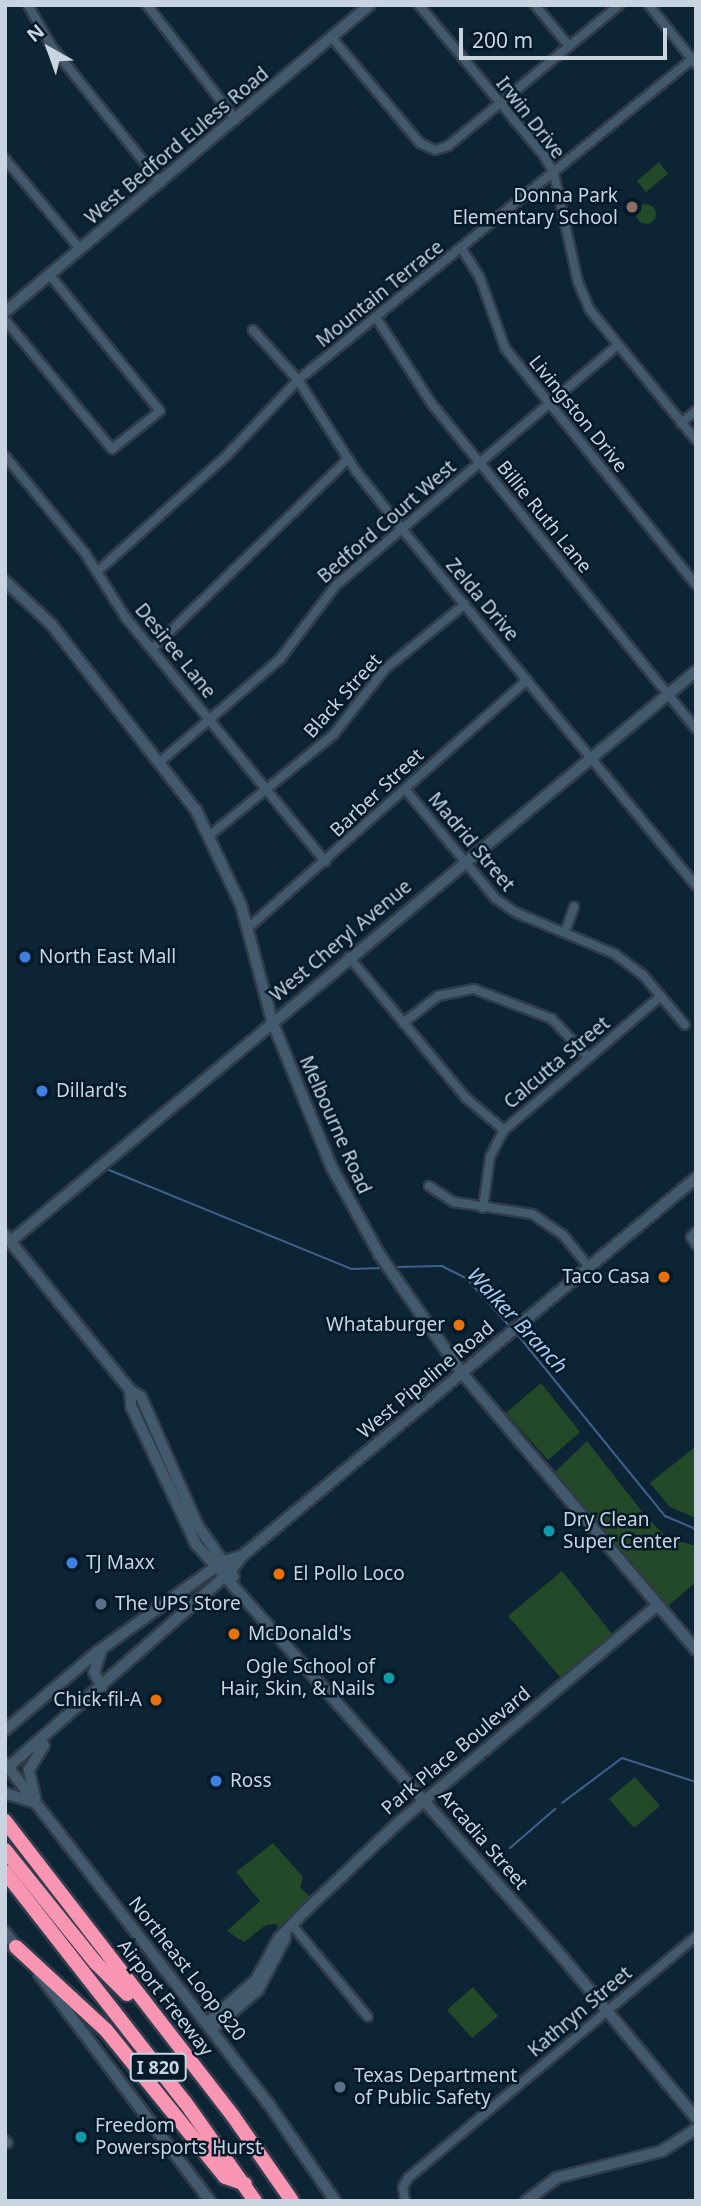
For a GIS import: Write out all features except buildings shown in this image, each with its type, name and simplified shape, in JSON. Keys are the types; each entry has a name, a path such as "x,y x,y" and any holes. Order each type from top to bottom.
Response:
{"highway":[{"name":"Airport Freeway","path":"5,1821 292,2201"},
{"path":"5,1850 96,1963 170,2037"},
{"name":"I 820","path":"5,1872 245,2184 255,2201"},
{"path":"16,1947 106,2030 225,2178 245,2184"}],"main road":[{"name":"West Bedford Euless Road","path":"5,312 333,39 370,5"},
{"name":"Melbourne Road","path":"5,581 51,624 160,761 210,835 248,928 272,1021 332,1168 397,1282 462,1373"},
{"name":"West Pipeline Road","path":"6,1767 63,1723 227,1574 242,1556 502,1339 694,1185"},
{"name":"West Pipeline Road","path":"5,1730 102,1648 219,1564 242,1556"},
{"path":"102,1648 94,1672 102,1687"},
{"path":"5,1721 24,1715"},
{"path":"5,1793 35,1803 29,1770 33,1759 63,1723"},
{"name":"Northeast Loop 820","path":"6,1767 209,2026 335,2201"},
{"path":"5,1932 210,2201"}],"street":[{"path":"28,5 52,47 161,183"},
{"path":"147,5 236,120"},
{"name":"Irwin Drive","path":"419,5 501,103 554,174 581,290 617,346 696,440"},
{"path":"535,5 569,46"},
{"path":"333,39 430,150 448,146 619,5"},
{"path":"649,5 695,60"},
{"name":"Mountain Terrace","path":"98,571 226,456 298,380 695,60"},
{"path":"5,159 80,249"},
{"name":"Livingston Drive","path":"462,249 480,278 499,338 696,585"},
{"path":"5,320 112,449 160,411 50,275"},
{"name":"Billie Ruth Lane","path":"377,318 432,404 696,729"},
{"name":"Zelda Drive","path":"253,330 298,380 348,459 402,529 696,886"},
{"name":"Bedford Court West","path":"160,761 280,659 322,599 617,346"},
{"path":"681,423 696,411"},
{"name":"Desiree Lane","path":"5,456 98,571 152,649 326,862"},
{"path":"152,649 348,459"},
{"name":"Black Street","path":"210,835 334,735 386,669 466,604"},
{"name":"West Cheryl Avenue","path":"8,1238 696,671"},
{"name":"Barber Street","path":"248,928 326,862 527,680"},
{"name":"Madrid Street","path":"405,789 506,907 615,954 661,996 685,1025"},
{"path":"565,932 574,907"},
{"path":"349,957 466,1098 504,1130"},
{"path":"403,1023 438,996 474,989 552,1019 588,1057"},
{"name":"Calcutta Street","path":"483,1208 490,1157 504,1130 661,996"},
{"path":"429,1186 454,1202 483,1208 522,1211 547,1222 589,1268"},
{"path":"696,1232 691,1237 696,1245"},
{"name":"Arcadia Street","path":"8,1238 130,1390 141,1397 198,1526 219,1564 239,1590 607,2010 696,2118"},
{"name":"Melbourne Road","path":"462,1373 656,1606 696,1650"},
{"name":"Park Place Boulevard","path":"209,2026 258,1990 289,1928 425,1800 656,1606"},
{"path":"289,1928 368,2017"},
{"name":"Kathryn Street","path":"405,2201 402,2187 408,2178 696,1936"},
{"path":"526,2201 556,2178 662,2151 696,2129"}],"green space":[{"path":"659,162 668,174 646,192 637,181"},
{"path":"642,204 650,204 656,214 650,224 642,224 636,218 636,210"},
{"path":"541,1383 580,1432 548,1460 506,1413"},
{"path":"587,1441 647,1518 668,1538 696,1546 696,1582 667,1607 554,1473"},
{"path":"696,1446 696,1518 670,1507 650,1483"},
{"path":"562,1571 613,1635 561,1678 508,1616"},
{"path":"635,1777 660,1806 634,1828 609,1799"},
{"path":"273,1843 303,1877 300,1887 312,1899 279,1931 276,1924 266,1925 244,1942 227,1931 260,1901 236,1872"},
{"path":"473,1987 498,2016 472,2038 447,2010"}],"waterway":[{"name":"Walker Branch","path":"109,1170 351,1269 382,1268"},
{"name":"Walker Branch","path":"395,1267 442,1266 466,1278 511,1328"},
{"name":"Walker Branch","path":"517,1334 665,1516 696,1529"},
{"path":"562,1803 622,1758 696,1782"},
{"path":"510,1848 555,1809"}],"place":[{"name":"Donna Park Elementary School","path":"632,207"},
{"name":"North East Mall","path":"25,957"},
{"name":"Dillard's","path":"42,1091"},
{"name":"Taco Casa","path":"664,1277"},
{"name":"Whataburger","path":"459,1325"},
{"name":"Dry Clean Super Center","path":"549,1531"},
{"name":"TJ Maxx","path":"72,1563"},
{"name":"El Pollo Loco","path":"279,1574"},
{"name":"The UPS Store","path":"101,1604"},
{"name":"McDonald's","path":"234,1634"},
{"name":"Ogle School of Hair, Skin, & Nails","path":"389,1678"},
{"name":"Chick-fil-A","path":"156,1700"},
{"name":"Ross","path":"216,1781"},
{"name":"Texas Department of Public Safety","path":"340,2087"},
{"name":"Freedom Powersports Hurst","path":"81,2137"}]}
